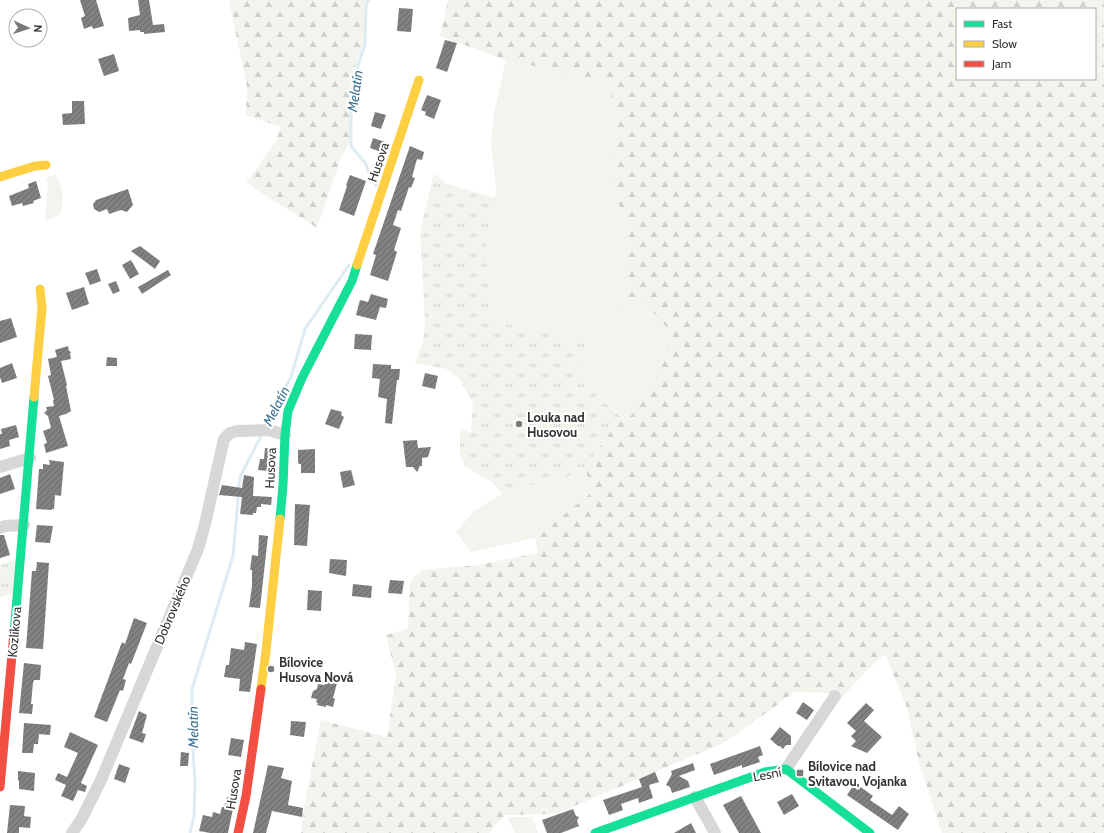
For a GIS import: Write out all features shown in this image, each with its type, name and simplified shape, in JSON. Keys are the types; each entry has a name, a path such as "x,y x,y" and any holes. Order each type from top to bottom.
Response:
{"street":[{"name":"Husova","path":"238,833 246,796 266,651 283,485 285,435 288,412 302,378 352,281 419,80"},
{"path":"0,177 36,166 46,165"},
{"name":"Kozlíkova","path":"0,787 5,686 24,525 30,458 42,308 40,289"},
{"name":"Dobrovského","path":"72,833 81,820 101,780 198,549 224,439 230,433 237,431 264,430 285,435"},
{"path":"0,467 30,458"},
{"path":"0,528 24,525"},
{"path":"786,769 835,696"},
{"name":"Lesní","path":"595,833 765,772 786,769 870,833"},
{"path":"695,797 715,833"}],"green space":[{"path":"229,0 367,0 364,4 364,41 353,73 353,90 349,102 351,140 341,158 317,228 247,182 276,141 281,127 246,115 247,87"},
{"path":"448,0 1104,0 1104,833 942,833 919,762 906,705 885,654 866,671 839,701 833,693 795,692 724,743 555,814 505,815 489,833 301,833 305,801 321,720 387,737 396,675 386,635 408,629 410,582 421,570 478,565 538,553 535,538 592,492 585,468 621,417 627,421 623,307 627,232 612,183 614,126 610,82 506,60 440,36"},
{"path":"506,60 610,82 614,126 612,183 627,232 627,292 623,307 638,296 672,333 653,386 627,421 589,388 573,377 588,345 569,337 491,321 492,299 488,280 487,239 496,191 491,142 494,113"},
{"path":"434,173 445,183 495,198 487,239 488,280 492,299 491,307 588,345 574,377 589,388 621,417 585,468 567,477 546,484 518,487 502,494 493,483 465,467 460,452 460,428 471,433 473,403 460,379 447,369 415,363 423,342 425,321 420,231"},
{"path":"55,175 62,189 61,214 45,221 48,183 46,178"},
{"path":"585,468 592,492 535,538 470,552 456,532 473,512 502,494 518,487 546,484 567,477"},
{"path":"16,560 13,593 0,597 0,565"},
{"path":"507,817 532,817 538,833 515,833"}],"building":[{"path":"80,0 96,0 104,26 93,29 92,26 84,29 81,18 85,16"},
{"path":"138,0 149,0 153,25 164,24 165,32 144,34 144,32 140,32 140,30 129,31 128,18 140,15"},
{"path":"399,8 413,9 411,32 397,31"},
{"path":"445,40 457,43 447,72 436,68"},
{"path":"114,54 119,71 104,76 98,59"},
{"path":"427,95 441,100 434,119 425,115 426,112 421,110"},
{"path":"72,101 84,101 85,124 63,125 62,114 72,113"},
{"path":"375,112 386,115 381,129 371,126"},
{"path":"373,138 388,143 384,153 370,148"},
{"path":"410,146 424,152 422,160 417,159 412,177 415,178 411,188 409,187 401,211 398,210 393,225 401,228 394,250 397,252 388,281 370,275 376,255 373,254"},
{"path":"350,175 366,181 354,216 339,210"},
{"path":"36,181 41,198 33,201 34,203 23,206 22,203 12,206 9,196 29,188 28,184"},
{"path":"128,189 133,205 127,212 121,210 109,214 107,209 99,212 94,209 93,204 96,200"},
{"path":"140,246 160,261 155,269 131,251"},
{"path":"131,260 139,274 130,279 122,265"},
{"path":"97,269 101,281 90,285 85,273"},
{"path":"168,270 171,275 142,294 138,287"},
{"path":"116,281 120,291 113,294 108,284"},
{"path":"84,287 89,304 72,310 66,293"},
{"path":"371,294 388,299 386,308 380,307 376,320 356,315 360,300 368,302"},
{"path":"11,318 17,337 0,343 0,321"},
{"path":"355,334 372,335 371,350 354,349"},
{"path":"68,346 69,351 71,352 71,359 61,361 71,411 59,416 68,446 46,453 44,444 47,443 43,431 51,428 48,416 44,413 47,410 46,407 54,406 48,376 51,375 48,359 57,357 55,350"},
{"path":"107,357 117,358 117,366 106,366"},
{"path":"12,363 17,378 2,383 0,368"},
{"path":"373,364 391,365 391,369 400,369 399,380 397,380 392,424 385,423 387,399 378,397 380,379 372,378"},
{"path":"425,373 438,376 435,389 422,386"},
{"path":"331,409 342,412 341,415 344,417 339,429 325,424"},
{"path":"16,425 19,437 9,440 10,446 0,449 0,434 2,434 1,429"},
{"path":"417,440 418,448 431,447 428,457 422,458 422,466 420,466 417,472 413,467 406,467 403,441"},
{"path":"265,448 274,449 274,468 268,467 268,471 258,470 260,459 264,459"},
{"path":"315,449 315,473 301,473 301,464 298,462 298,450"},
{"path":"49,460 64,462 61,496 55,495 54,509 36,509 39,469 43,469 43,464 50,465"},
{"path":"351,470 355,485 343,488 340,472"},
{"path":"10,474 15,489 0,494 0,478"},
{"path":"244,475 254,477 253,496 272,497 271,505 261,504 261,507 257,507 256,513 253,513 253,515 240,514 242,497 219,495 222,485 242,488"},
{"path":"295,504 310,505 307,546 294,545"},
{"path":"37,525 53,526 50,543 35,542"},
{"path":"0,535 4,535 10,555 0,558"},
{"path":"259,535 268,536 260,608 249,607 252,586 252,570 250,570 252,555 258,556"},
{"path":"330,559 347,560 346,576 329,573"},
{"path":"37,562 49,563 43,649 26,648 32,571 36,571"},
{"path":"390,580 404,581 402,594 388,593"},
{"path":"353,584 372,586 371,598 352,596"},
{"path":"308,590 322,591 321,611 307,610"},
{"path":"134,618 147,623 131,664 129,663 123,679 126,680 123,691 120,690 107,722 94,717 122,642 125,644"},
{"path":"245,642 257,644 250,692 239,691 240,679 224,677 226,665 229,665 231,648 244,650"},
{"path":"24,663 41,665 40,680 34,680 33,683 31,704 33,704 32,714 19,713"},
{"path":"330,680 337,683 333,698 335,699 333,707 317,705 317,699 311,698 313,691 317,689 318,684 324,685"},
{"path":"803,702 814,710 807,720 796,713"},
{"path":"866,703 874,710 864,721 882,737 867,753 851,746 856,741 851,736 856,731 847,723"},
{"path":"139,711 147,715 142,733 146,734 143,743 129,738"},
{"path":"291,721 306,722 304,737 290,735"},
{"path":"24,723 51,725 50,735 39,734 38,744 34,744 33,753 22,753"},
{"path":"780,727 791,736 791,745 786,745 783,749 770,739"},
{"path":"70,732 98,745 81,783 87,786 85,792 78,790 73,801 61,796 66,785 55,780 58,773 67,777 78,753 64,747"},
{"path":"231,738 244,740 241,757 228,755"},
{"path":"760,746 763,755 758,757 760,762 742,768 742,765 714,775 710,764"},
{"path":"181,752 189,753 188,766 180,766"},
{"path":"693,763 695,770 679,776 688,781 690,787 672,793 670,787 666,785 672,774 671,771"},
{"path":"119,764 130,768 125,783 114,779"},
{"path":"268,765 284,768 281,778 292,781 288,805 303,808 302,817 272,811 266,833 253,833"},
{"path":"18,771 35,773 34,791 19,789"},
{"path":"655,772 659,782 649,785 653,798 639,803 638,798 621,804 623,810 609,815 603,800 642,787 639,779"},
{"path":"855,783 873,796 870,800 892,815 899,806 909,814 898,830 847,795"},
{"path":"792,794 799,806 784,815 777,802"},
{"path":"741,796 761,833 739,833 723,805"},
{"path":"227,797 235,799 228,833 210,833 199,831 203,815 212,817 213,812 220,814"},
{"path":"10,805 25,806 24,816 31,817 30,828 19,827 19,833 7,833"},
{"path":"573,809 576,816 579,817 577,821 579,826 561,833 547,833 542,820"},
{"path":"691,823 696,833 674,833"}],"waterway":[{"name":"Melatín","path":"369,0 366,5 365,44 356,72 356,90 351,101 351,146 366,164 368,171 373,175 376,186"},
{"name":"Melatín","path":"265,427 291,377 305,329 349,265"},
{"name":"Melatín","path":"190,833 194,816 195,783 192,735 192,689 233,556 240,477 262,434"}],"traffic: fast":[{"path":"280,519 285,435 288,411 302,378 352,281 357,265"},
{"path":"14,633 34,397"},
{"path":"595,833 765,772 786,769 870,833"}],"traffic: slow":[{"path":"357,265 419,80"},
{"path":"0,177 35,166 46,165"},
{"path":"34,397 42,308 40,289"},
{"path":"261,689 280,519"}],"traffic: jam":[{"path":"0,787 14,633"},
{"path":"238,833 246,796 261,689"}],"place":[{"name":"Louka nad Husovou","path":"519,424"},
{"name":"Bílovice Husova Nová","path":"271,669"},
{"name":"Bílovice nad Svitavou, Vojanka","path":"800,773"}]}
